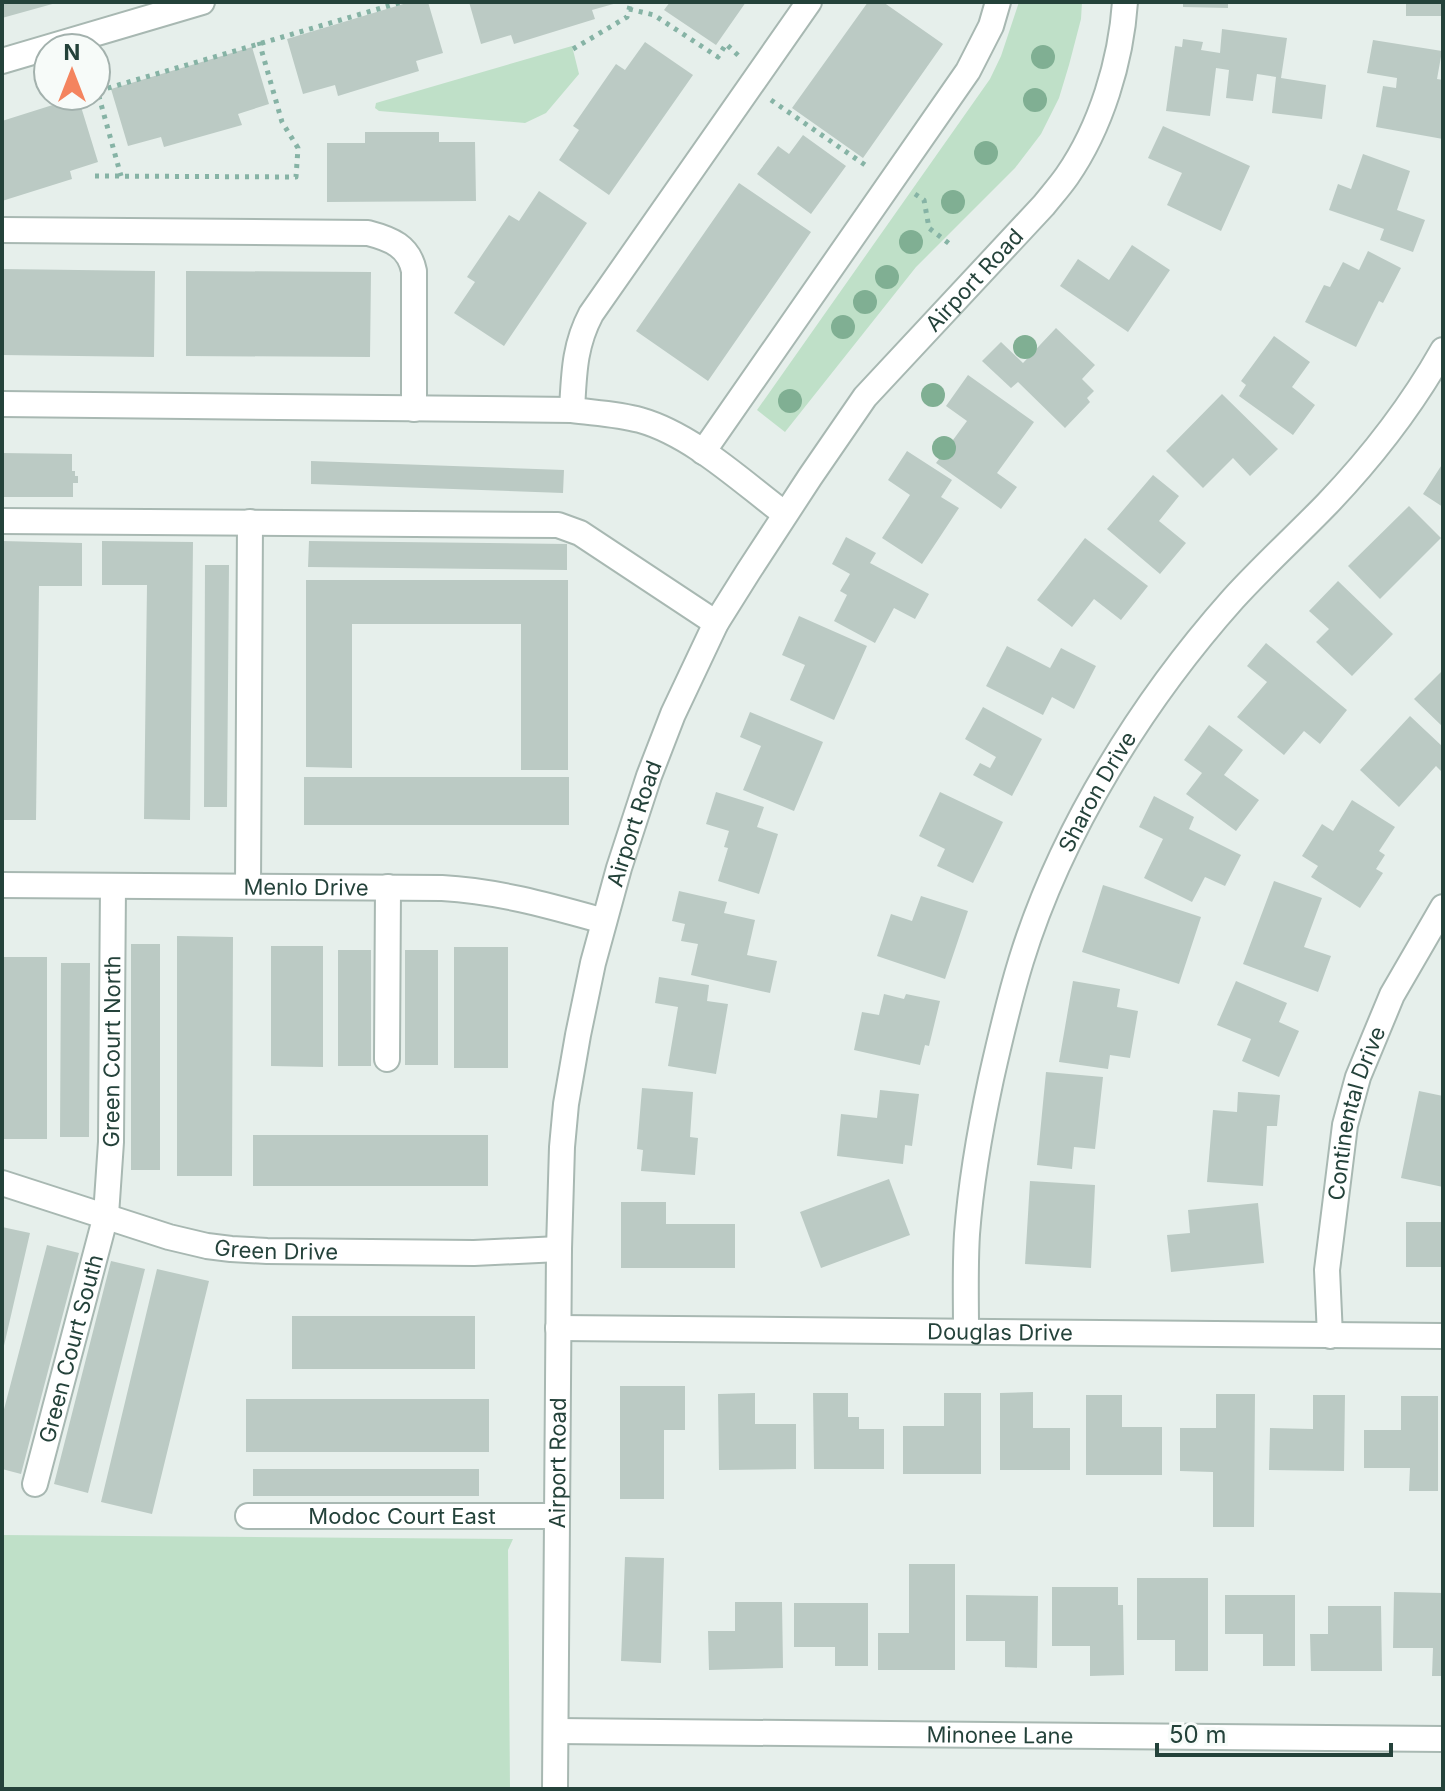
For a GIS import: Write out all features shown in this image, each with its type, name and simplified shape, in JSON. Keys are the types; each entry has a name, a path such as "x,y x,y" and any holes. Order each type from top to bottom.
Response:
{"street":[{"path":"2,61 202,2"},
{"path":"572,410 578,345 591,314 809,2"},
{"path":"703,452 968,71 991,26 998,2"},
{"name":"Airport Road","path":"555,1789 561,1166 566,1104 583,1012 619,868 649,776 716,623 865,397 1044,205 1067,175 1081,153 1108,90 1118,55 1125,2"},
{"path":"2,230 368,233 385,237 406,251 414,271 414,409"},
{"name":"Sharon Drive","path":"966,1331 967,1236 983,1117 1021,960 1071,838 1098,786 1134,729 1184,660 1233,600 1355,473 1416,394 1443,350"},
{"path":"2,404 572,410 619,415 666,431 703,452 785,514"},
{"path":"2,521 558,525 580,533 716,623"},
{"path":"248,886 250,522"},
{"name":"Menlo Drive","path":"2,885 450,888 534,902 604,921"},
{"name":"Green Court North","path":"106,1215 111,1142 113,886"},
{"path":"387,1059 388,887"},
{"name":"Continental Drive","path":"1330,1336 1327,1270 1345,1125 1358,1077 1392,995 1443,907"},
{"name":"Green Drive","path":"2,1183 169,1237 231,1249 474,1253 559,1249"},
{"name":"Green Court South","path":"35,1484 106,1215"},
{"name":"Douglas Drive","path":"558,1328 1443,1336"},
{"name":"Modoc Court East","path":"248,1516 557,1516"},
{"name":"Minonee Lane","path":"556,1731 1443,1739"}],"path":[{"path":"112,84 259,40 402,2"},
{"path":"573,49 627,17 630,6 654,15 718,57 726,44 759,74 767,97 875,170"},
{"path":"95,176 296,177 298,148 282,122 259,40"},
{"path":"103,112 121,176"},
{"path":"911,191 924,200 929,228 951,245"}],"green space":[{"path":"1019,2 1082,2 1081,19 1059,98 1041,134 1015,168 916,267 785,432 757,410 990,79"},
{"path":"572,46 579,74 546,113 525,123 379,111 375,108 376,103"},
{"path":"2,1535 513,1539 508,1550 510,1789 2,1789"}],"building":[{"path":"2,2 56,2 56,3 2,18"},
{"path":"410,2 428,2 443,53 416,61 419,71 338,96 335,85 303,94 287,39"},
{"path":"469,2 617,3 592,10 595,19 514,44 511,35 481,44"},
{"path":"670,2 746,2 716,45 664,10"},
{"path":"868,2 883,2 943,44 863,158 792,108"},
{"path":"1183,2 1228,2 1228,8 1183,7"},
{"path":"1406,2 1443,2 1443,16 1406,16"},
{"path":"1222,29 1287,38 1281,78 1326,85 1322,119 1272,113 1276,77 1257,74 1253,101 1226,98 1229,70 1216,68 1210,116 1166,111 1175,46 1182,47 1183,39 1203,42 1201,50 1220,53"},
{"path":"1373,40 1442,51 1437,79 1443,80 1443,139 1376,127 1383,86 1396,88 1397,78 1367,73"},
{"path":"645,42 693,75 609,195 559,160 579,130 573,126 616,64 625,70"},
{"path":"252,47 269,104 238,114 242,125 164,147 161,137 128,146 112,89"},
{"path":"32,112 83,112 98,162 70,171 72,179 2,201 2,121"},
{"path":"1163,126 1250,166 1221,231 1167,205 1182,173 1148,158"},
{"path":"365,132 439,132 439,142 475,142 476,201 327,202 327,143 365,143"},
{"path":"803,135 846,166 811,214 757,174 778,146 789,154"},
{"path":"1363,154 1410,171 1397,210 1425,220 1413,252 1380,240 1384,229 1329,210 1338,184 1351,189"},
{"path":"739,183 811,232 708,381 636,331"},
{"path":"539,191 587,223 504,346 454,313 475,282 467,277 509,215 519,221"},
{"path":"1132,245 1170,270 1128,332 1060,286 1078,259 1109,280"},
{"path":"1368,251 1401,268 1383,303 1379,301 1356,347 1305,322 1324,285 1330,287 1343,262 1359,270"},
{"path":"2,269 155,271 154,357 2,355"},
{"path":"186,271 371,272 370,357 186,356"},
{"path":"1056,328 1095,365 1082,379 1094,391 1087,398 1090,402 1065,428 1018,382 1011,388 982,361 1001,342 1023,363"},
{"path":"1274,336 1310,362 1292,387 1315,405 1293,435 1239,396 1246,385 1241,381"},
{"path":"968,375 1034,422 997,473 1017,487 1001,509 936,463 967,421 946,406"},
{"path":"1222,394 1278,449 1250,476 1233,458 1203,488 1166,451"},
{"path":"907,451 952,480 941,497 959,508 922,564 882,538 910,495 888,480"},
{"path":"2,453 72,454 72,471 78,476 78,483 73,483 73,497 2,497"},
{"path":"311,461 564,470 563,493 311,484"},
{"path":"1443,463 1443,507 1423,494"},
{"path":"1153,475 1179,496 1159,521 1186,543 1160,574 1107,529"},
{"path":"1409,506 1441,538 1380,599 1348,566"},
{"path":"846,537 876,553 870,563 929,594 915,619 894,608 875,643 834,621 847,595 840,591 850,574 832,564"},
{"path":"1085,538 1148,586 1121,620 1094,599 1072,627 1037,600"},
{"path":"2,541 82,543 82,586 39,586 36,820 2,820"},
{"path":"102,541 193,542 190,820 144,819 147,585 102,585"},
{"path":"309,541 567,544 567,570 308,567"},
{"path":"205,565 229,565 227,807 204,807"},
{"path":"306,580 568,580 568,770 521,770 521,624 352,624 352,768 306,767"},
{"path":"1338,581 1393,634 1352,676 1316,642 1329,629 1309,611"},
{"path":"799,616 867,646 834,720 790,700 805,665 782,655"},
{"path":"1266,643 1347,710 1320,744 1304,731 1284,755 1237,717 1267,682 1247,666"},
{"path":"1007,646 1050,668 1061,648 1096,666 1074,709 1052,697 1043,715 986,686"},
{"path":"1443,670 1443,727 1414,699"},
{"path":"983,707 1042,739 1012,796 973,775 980,763 990,768 996,757 965,739"},
{"path":"750,712 823,742 794,811 743,790 761,746 740,737"},
{"path":"1410,716 1443,747 1443,773 1436,766 1399,807 1360,770"},
{"path":"1209,725 1243,750 1224,775 1259,800 1236,831 1186,794 1202,773 1184,760"},
{"path":"304,777 569,777 569,825 304,825"},
{"path":"716,792 764,807 757,827 778,834 759,894 718,881 728,848 724,847 729,831 706,824"},
{"path":"940,792 1003,822 973,883 937,866 945,849 919,836"},
{"path":"1154,796 1194,817 1189,829 1241,855 1225,886 1205,877 1192,902 1144,878 1163,839 1139,827"},
{"path":"1352,800 1395,827 1379,851 1385,855 1376,869 1383,873 1360,908 1311,877 1318,866 1302,856 1322,824 1333,831"},
{"path":"1274,881 1322,898 1304,947 1331,956 1318,992 1243,964"},
{"path":"1103,885 1201,917 1179,984 1082,952"},
{"path":"679,891 727,902 724,913 755,920 747,955 777,961 770,993 691,975 698,944 681,941 685,924 672,921"},
{"path":"921,896 968,911 945,979 877,956 891,914 912,921"},
{"path":"177,936 233,937 232,1176 177,1176"},
{"path":"131,944 160,944 160,1170 131,1170"},
{"path":"271,946 323,946 323,1067 271,1066"},
{"path":"454,947 508,947 508,1068 454,1068"},
{"path":"338,950 371,950 371,1066 338,1066"},
{"path":"405,950 438,950 438,1065 405,1065"},
{"path":"2,957 47,957 47,1139 2,1139"},
{"path":"61,963 90,963 89,1137 60,1137"},
{"path":"659,977 709,985 707,1001 728,1004 716,1074 668,1066 678,1007 655,1003"},
{"path":"1073,981 1120,989 1117,1007 1138,1011 1130,1058 1110,1055 1108,1069 1059,1062"},
{"path":"1236,981 1287,1003 1279,1022 1299,1031 1279,1077 1242,1061 1251,1039 1217,1025"},
{"path":"884,994 904,999 906,994 940,1001 929,1046 925,1045 920,1065 854,1050 862,1012 879,1015"},
{"path":"1046,1072 1103,1077 1095,1149 1074,1147 1072,1169 1037,1165"},
{"path":"642,1088 693,1092 690,1137 698,1138 695,1175 641,1171 643,1150 637,1149"},
{"path":"880,1090 919,1094 912,1146 905,1145 903,1164 837,1156 841,1114 877,1118"},
{"path":"1419,1091 1443,1096 1443,1187 1401,1178"},
{"path":"1238,1092 1280,1095 1277,1126 1267,1126 1263,1186 1207,1182 1213,1110 1237,1112"},
{"path":"253,1135 488,1135 488,1186 253,1186"},
{"path":"889,1179 910,1235 821,1268 800,1212"},
{"path":"1030,1181 1095,1185 1091,1268 1025,1264"},
{"path":"621,1202 666,1202 666,1224 735,1224 735,1268 621,1268"},
{"path":"1258,1203 1264,1263 1171,1272 1167,1235 1190,1233 1188,1210"},
{"path":"1406,1222 1443,1222 1443,1267 1406,1267"},
{"path":"2,1227 30,1233 3,1350 2,1350"},
{"path":"47,1245 79,1253 21,1474 2,1469 2,1417"},
{"path":"111,1261 145,1269 88,1493 54,1484"},
{"path":"157,1269 209,1281 152,1514 101,1502"},
{"path":"292,1316 475,1316 475,1369 292,1369"},
{"path":"620,1386 685,1386 685,1430 664,1430 664,1499 620,1499"},
{"path":"1033,1392 1033,1428 1070,1428 1070,1470 1000,1470 1000,1393"},
{"path":"755,1393 755,1424 796,1424 796,1469 719,1470 718,1394"},
{"path":"813,1393 848,1393 848,1417 859,1417 859,1429 884,1429 884,1469 814,1469"},
{"path":"944,1393 981,1393 981,1474 903,1474 903,1426 944,1426"},
{"path":"1216,1394 1255,1394 1254,1527 1213,1527 1213,1472 1180,1471 1180,1428 1216,1428"},
{"path":"1086,1395 1122,1395 1122,1427 1162,1427 1162,1475 1086,1475"},
{"path":"1313,1395 1345,1395 1344,1471 1269,1470 1270,1428 1313,1429"},
{"path":"1401,1396 1438,1396 1438,1491 1409,1491 1410,1468 1364,1468 1364,1430 1401,1430"},
{"path":"246,1399 489,1399 489,1452 246,1452"},
{"path":"253,1469 479,1469 479,1496 253,1496"},
{"path":"625,1557 664,1558 661,1663 621,1661"},
{"path":"909,1564 955,1564 955,1670 878,1670 878,1633 909,1633"},
{"path":"1137,1578 1208,1578 1208,1671 1175,1671 1175,1640 1137,1640"},
{"path":"1052,1587 1118,1587 1118,1605 1123,1605 1124,1675 1090,1676 1090,1646 1052,1646"},
{"path":"1394,1592 1443,1593 1443,1676 1432,1676 1433,1648 1393,1648"},
{"path":"966,1595 1038,1596 1037,1668 1005,1667 1005,1641 966,1641"},
{"path":"1225,1595 1295,1595 1295,1666 1263,1666 1263,1634 1225,1634"},
{"path":"735,1602 782,1602 783,1668 709,1670 708,1631 735,1631"},
{"path":"794,1603 868,1603 868,1666 835,1666 835,1647 794,1647"},
{"path":"1328,1606 1381,1606 1382,1671 1311,1671 1310,1634 1328,1634"}]}
